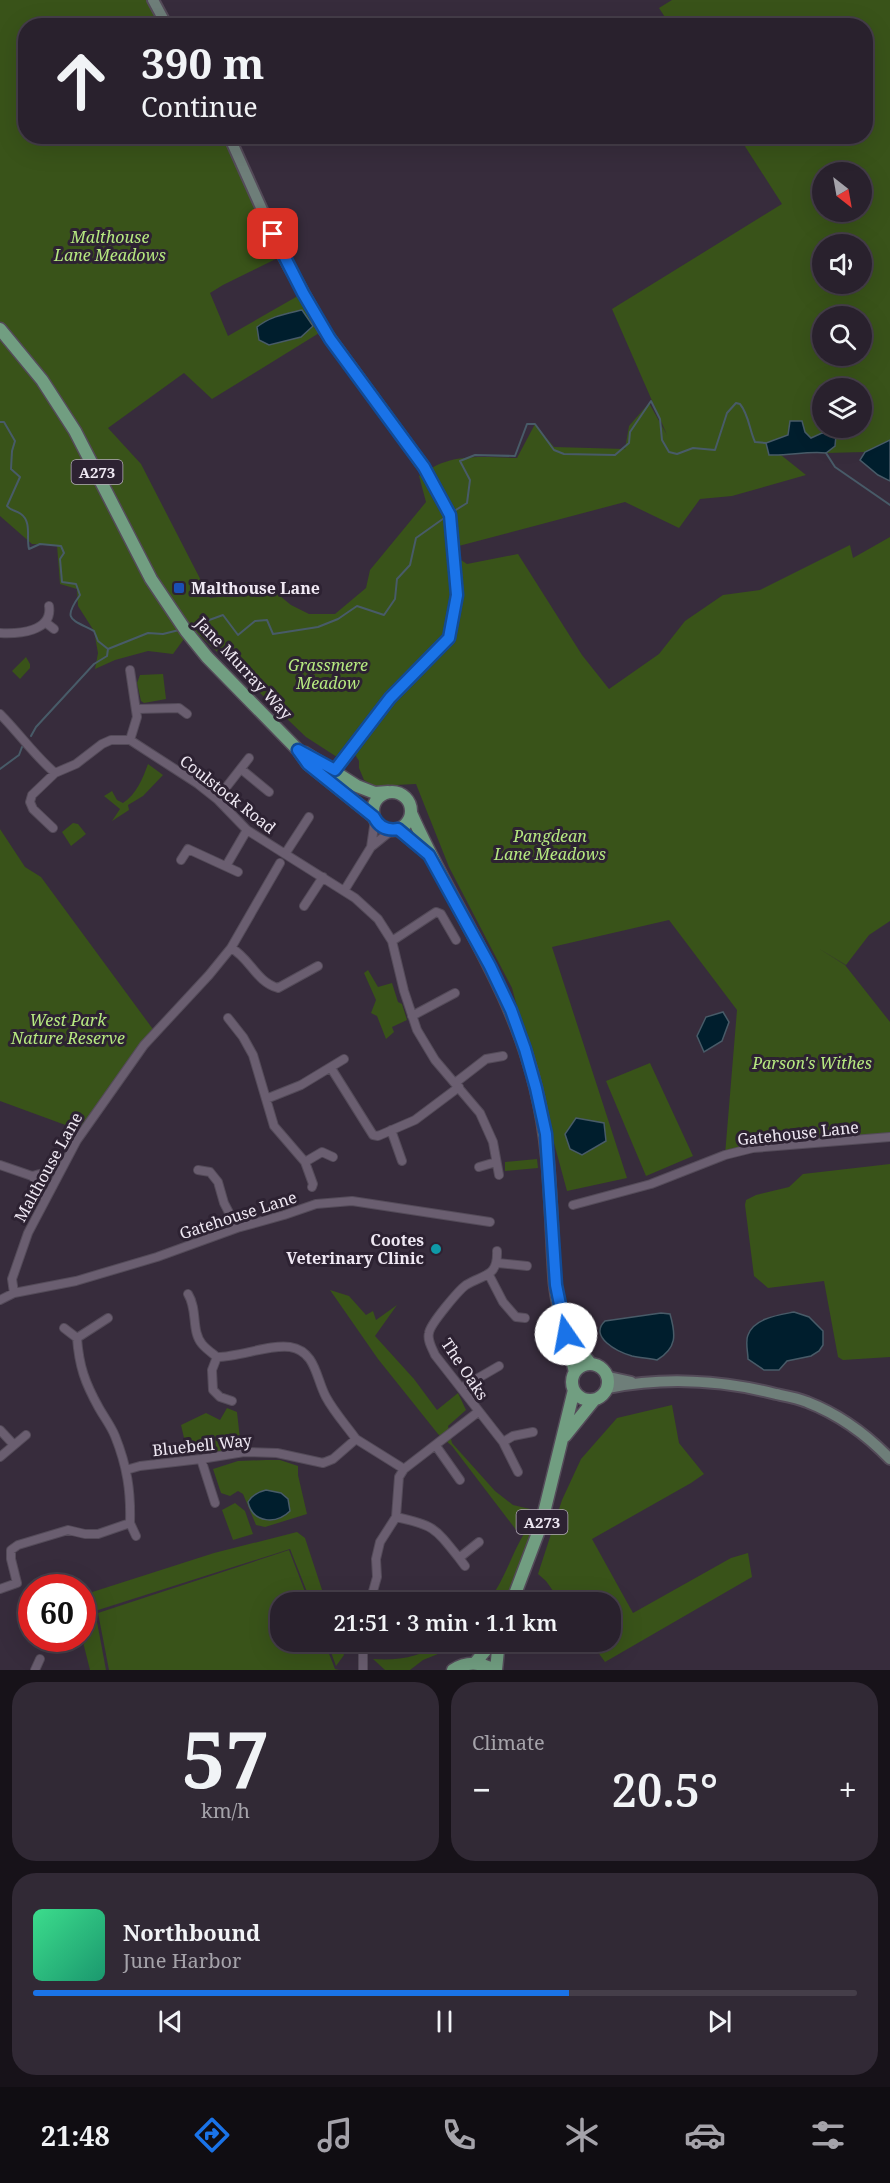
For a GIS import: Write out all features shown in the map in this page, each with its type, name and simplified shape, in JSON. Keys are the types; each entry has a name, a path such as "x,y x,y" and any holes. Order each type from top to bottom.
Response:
{"main road":[{"name":"Jane Murray Way","path":"0,329 42,380 75,430 151,579 184,627 215,665 298,750 308,764 375,818"},
{"name":"Jane Murray Way","path":"298,750 335,770 357,786 375,793 389,792"},
{"path":"429,855 395,829 382,827 375,818 375,802 379,797 395,792 405,798 429,855 473,933 511,1010 536,1088 546,1134 556,1285 575,1372"},
{"path":"395,829 407,823 411,813"},
{"path":"566,1334 590,1363 602,1367 608,1382 600,1398 594,1400 582,1399 574,1390 572,1377 579,1367 590,1363"},
{"name":"A273","path":"516,1592 541,1525 574,1390"},
{"name":"A273","path":"563,1439 594,1400"},
{"path":"475,1663 484,1652"},
{"path":"453,1670 465,1664 475,1663 495,1670 498,1652"}],"street":[{"path":"153,0 163,18"},
{"path":"233,144 281,252 324,330 424,467 450,515 457,595 449,638 390,698 335,770"},
{"path":"0,633 20,634 33,630 45,622 50,611 49,606"},
{"path":"45,622 54,629"},
{"path":"53,828 33,809 30,802 32,795 55,773 76,764 102,744 121,739 130,740 137,709 130,670"},
{"path":"137,709 179,708 187,714"},
{"path":"1,717 21,736 36,757 55,773"},
{"name":"Coulstock Road","path":"130,740 198,784 217,799 247,830 344,891 378,919 392,941 417,1030 428,1050 480,1113 493,1142 499,1175"},
{"path":"217,799 249,758"},
{"path":"241,769 269,792"},
{"path":"285,854 309,817"},
{"path":"371,847 375,818"},
{"path":"344,891 371,847 395,829"},
{"path":"226,866 247,830"},
{"path":"181,860 188,849 238,872"},
{"name":"Malthouse Lane","path":"14,1293 12,1279 28,1233 77,1140 144,1045 231,948 280,862"},
{"path":"304,906 323,877"},
{"path":"392,941 436,912 441,914 456,940"},
{"path":"231,948 239,952 264,982 278,988 318,966"},
{"path":"412,1016 455,993"},
{"path":"228,1018 249,1047 257,1066 274,1126 305,1162 312,1187"},
{"path":"331,1068 372,1135 378,1136 415,1120 486,1059 503,1056"},
{"path":"266,1099 290,1090 344,1059"},
{"path":"391,1130 402,1161"},
{"name":"Gatehouse Lane","path":"573,1205 651,1184 725,1155 753,1148 890,1137"},
{"path":"305,1162 322,1152 333,1157"},
{"path":"479,1167 496,1162"},
{"path":"0,1165 32,1176 40,1186 45,1198"},
{"path":"32,1176 62,1168"},
{"path":"198,1170 210,1172 218,1182 224,1203 237,1228"},
{"name":"Gatehouse Lane","path":"0,1300 14,1293 76,1281 157,1257 237,1228 316,1204 352,1201 490,1222"},
{"path":"497,1251 498,1263 528,1266"},
{"name":"The Oaks","path":"498,1263 489,1275 465,1286 434,1323 429,1332 430,1343 435,1355 503,1442 518,1472"},
{"path":"489,1275 503,1302 516,1317 525,1318"},
{"path":"188,1294 194,1304 196,1331 201,1344 217,1357 230,1357 279,1347 290,1347 302,1351 312,1361 326,1396 356,1439 404,1469"},
{"path":"77,1338 108,1318"},
{"path":"64,1328 77,1338"},
{"path":"77,1338 78,1362 86,1384 115,1435 126,1470 131,1492 130,1523 136,1536"},
{"path":"217,1357 212,1370 213,1390 220,1397 232,1401"},
{"path":"461,1388 499,1366"},
{"path":"608,1382 737,1385 806,1401 849,1425 876,1444 890,1459"},
{"path":"372,1592 380,1542 396,1517 399,1477 404,1469 478,1412"},
{"path":"0,1430 14,1445"},
{"path":"503,1442 513,1436 533,1432"},
{"path":"0,1457 26,1435"},
{"name":"Bluebell Way","path":"126,1470 140,1466 201,1460 244,1452 277,1453 323,1463 333,1459 356,1439"},
{"path":"436,1446 460,1480"},
{"path":"201,1460 215,1503"},
{"path":"396,1517 421,1523 436,1530 465,1566"},
{"path":"0,1589 17,1582 11,1550 18,1545 68,1530 98,1534 130,1523"},
{"path":"459,1558 479,1542"},
{"path":"363,1652 363,1670"},
{"path":"35,1670 40,1659"}],"green space":[{"path":"0,0 153,0 163,18 18,18 18,144 232,144 284,255 210,293 228,336 303,293 324,330 212,399 184,373 108,428 141,464 210,598 226,596 246,582 269,587 291,605 309,614 335,614 366,588 370,570 426,502 419,476 431,468 454,459 517,458 535,424 554,447 625,449 629,426 649,403 667,435 612,309 782,204 743,144 873,144 873,18 665,18 659,8 672,0 890,0 890,440 865,452 826,453 835,446 811,438 805,432 766,443 806,475 732,496 700,499 679,528 625,502 451,548 452,595 445,637 340,759 306,737 192,628 173,654 148,651 115,660 95,669 98,653 94,631 78,606 77,589 60,584 57,545 32,544 0,516"},
{"path":"890,537 890,921 869,935 846,965 818,948 845,965 890,1022 890,1137 753,1148 725,1155 737,1010 669,920 552,947 627,1178 567,1191 512,988 449,867 416,784 374,786 364,780 359,761 354,753 404,689 455,642 463,595 461,560 467,564 518,554 582,655 609,689 659,654 685,621 723,595 760,590 850,545 853,558"},
{"path":"26,657 30,668 20,679 12,671"},
{"path":"163,674 166,699 144,703 141,701 137,683 140,675"},
{"path":"148,764 163,775 143,796 128,805 129,810 112,821 120,809 104,796 112,791 117,800 123,803 128,800"},
{"path":"73,823 78,824 86,834 71,846 62,832"},
{"name":"West Park Nature Reserve","path":"0,829 25,867 41,877 155,1032 79,1130 0,1101"},
{"path":"368,970 378,987 392,983 407,1020 392,1027 394,1032 386,1039 377,1016 371,1013 376,1000 364,973"},
{"path":"650,1063 693,1156 646,1176 606,1081"},
{"path":"537,1159 538,1168 505,1171 505,1162"},
{"path":"890,1164 890,1357 843,1360 838,1357 824,1281 768,1288 754,1276 746,1200 756,1195 789,1187 803,1174"},
{"path":"330,1290 349,1296 366,1315 373,1311 376,1320 397,1305 375,1336 414,1379 437,1410 458,1393 466,1410 448,1426 452,1443 495,1491 513,1505 530,1509 524,1530 520,1535 452,1446 438,1434 378,1359"},
{"path":"672,1405 679,1443 704,1474 592,1539 633,1613 731,1558 748,1553 752,1577 605,1662 598,1652 621,1652 621,1592 554,1592 538,1574 562,1500 581,1459 617,1418"},
{"path":"227,1408 237,1412 241,1448 208,1454 185,1442 181,1425 206,1413 220,1420"},
{"path":"280,1460 298,1466 307,1514 265,1527 256,1525 243,1494 238,1491 230,1496 221,1493 213,1469 238,1461","holes":["249,1507 290,1511 279,1519 268,1520 258,1516"]},
{"path":"235,1503 245,1511 253,1534 233,1540 222,1510"},
{"path":"529,1526 530,1547 516,1580 509,1592 495,1592 499,1584"},
{"path":"297,1532 305,1538 323,1592 307,1592 290,1549 96,1611 96,1591 214,1553"},
{"path":"289,1550 305,1592 270,1592 270,1652 328,1652 335,1669 339,1670 109,1670 98,1613"},
{"path":"96,1616 106,1670 90,1670 86,1652 96,1652"},
{"path":"331,1652 343,1652 344,1655 336,1666"},
{"path":"443,1652 423,1660 410,1670 385,1670 373,1659 410,1657"}],"water":[{"path":"302,310 313,326 301,337 269,345 259,340 257,327 262,323"},
{"path":"790,421 802,421 805,432 811,438 836,438 835,446 826,453 769,455 766,443 788,435"},
{"path":"890,440 890,481 878,475 860,460 865,452"},
{"path":"723,1012 729,1022 722,1041 704,1052 697,1036 706,1017"},
{"path":"576,1118 604,1123 606,1141 582,1155 570,1149 565,1134"},
{"path":"794,1312 809,1317 823,1331 823,1345 819,1351 811,1356 787,1361 779,1370 764,1370 748,1359 747,1340 751,1329 768,1318"},
{"path":"661,1313 670,1314 674,1335 668,1351 657,1360 632,1356 619,1351 607,1343 600,1333 605,1321"},
{"path":"266,1490 281,1493 288,1499 290,1511 272,1520 255,1515 248,1502 255,1494"}],"waterway":[{"path":"451,513 467,503 470,480 460,461 475,455 515,456 527,424 535,424 554,450 564,454 615,455 629,443 630,432 651,401 660,419 662,440 669,452 677,454 693,448 715,450 727,413 736,403 740,404 745,413 755,442 766,443"},
{"path":"0,422 4,422 15,441 11,469 20,477 7,506 24,517 28,526 29,549 40,544 61,546 64,553 60,559 62,582 76,584 80,595 70,614 75,621 94,631 98,641 108,649"},
{"path":"826,453 835,467 890,505"},
{"path":"190,627 223,615 238,635 255,621 267,620 273,634 318,627 338,619 357,606 384,615 395,599 397,579 410,565 416,538 447,516"},
{"path":"108,649 148,633 163,634 179,630"},
{"path":"31,736 36,727 94,664 107,656 108,649"},
{"path":"0,769 19,755 22,747"}],"place":[{"name":"Malthouse Lane","path":"179,588"},
{"name":"Cootes Veterinary Clinic","path":"436,1249"}],"route":[{"path":"273,234 330,339 424,467 450,515 457,595 449,638 390,698 335,770 298,750 308,764 374,817 378,824 387,829 398,829 429,855 473,933 511,1010 525,1049 546,1134 556,1285 566,1334"}],"park label":[{"name":"Malthouse Lane Meadows","path":"110,246"},
{"name":"Grassmere Meadow","path":"328,674"},
{"name":"Pangdean Lane Meadows","path":"550,845"},
{"name":"Parson's Withes","path":"812,1063"}]}
